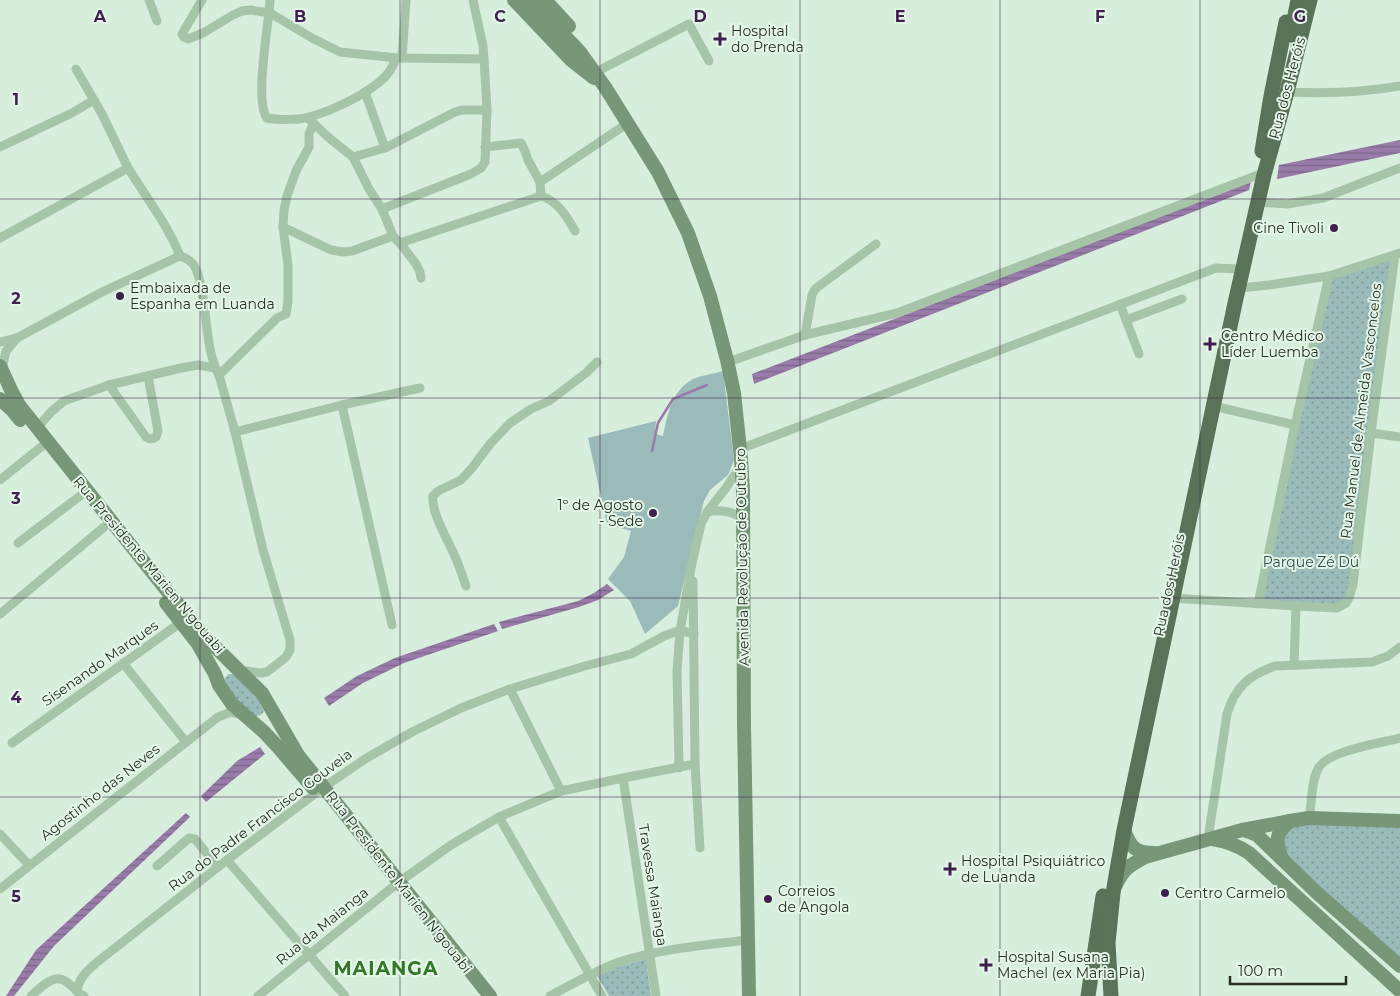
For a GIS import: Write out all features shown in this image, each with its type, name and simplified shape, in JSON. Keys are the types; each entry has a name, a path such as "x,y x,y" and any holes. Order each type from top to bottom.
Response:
{"main road":[{"name":"Rua dos Heróis","path":"1112,996 1108,950 1113,893 1124,830 1258,202 1271,96 1290,0"},
{"name":"Rua dos Heróis","path":"1088,996 1106,883 1238,269 1274,118 1298,0"},
{"name":"Rua dos Heróis","path":"1261,175 1287,92 1310,0"}],"street":[{"path":"150,0 157,21"},
{"path":"202,0 182,34 188,39 203,34 242,11 251,10 270,13 340,52 399,58 484,59"},
{"path":"270,0 262,76 265,115 271,119 310,121 365,92 390,71 399,58 406,0"},
{"path":"382,209 471,174 481,168 485,162 487,110 484,59 473,0"},
{"name":"Avenida Revolução de Outubro","path":"514,0 571,60 605,87"},
{"name":"Avenida Revolução de Outubro","path":"524,0 605,87"},
{"name":"Avenida Revolução de Outubro","path":"531,0 580,52 605,87 658,172 688,233 710,296 728,362 734,393 740,449 743,519 744,725 749,996"},
{"name":"Avenida Revolução de Outubro","path":"545,0 586,47 605,87"},
{"path":"598,71 689,24 709,62"},
{"path":"76,69 94,100 128,168 163,222 180,256"},
{"path":"1287,92 1325,94 1361,92 1400,86"},
{"path":"365,92 385,148"},
{"path":"0,147 72,113 94,100"},
{"path":"353,157 385,148 456,112 462,110 487,110"},
{"path":"310,121 353,157 369,190 382,209 393,236 416,264 421,278"},
{"path":"217,371 277,318 286,314 288,302 288,264 283,228 284,210 296,171 309,147 310,121"},
{"path":"540,182 628,123"},
{"path":"485,147 520,143 526,151 528,160 540,182 540,196"},
{"path":"0,238 128,168"},
{"path":"1258,202 1287,204 1323,198 1400,168"},
{"path":"728,362 805,334 897,313 1261,175"},
{"path":"400,243 540,196 553,201 575,231"},
{"path":"283,228 331,250 343,252 393,236"},
{"path":"805,334 812,295 815,289 876,244"},
{"path":"1239,288 1329,276 1398,254"},
{"name":"Rua Manuel de Almeida Vasconcelos","path":"1172,598 1337,608 1346,603 1352,594 1371,433 1398,254"},
{"path":"0,342 17,338 102,292 180,256 187,258 194,264 204,299 206,324 217,371 235,432 263,550 290,640 290,650 286,657 267,672 260,673 229,668 222,671 219,676 219,685 224,702 223,711 218,717"},
{"path":"740,449 1216,268 1238,269"},
{"path":"1258,604 1295,425 1329,276"},
{"path":"1126,320 1182,299"},
{"path":"1120,304 1139,354"},
{"path":"0,384 2,378 1,368 6,351 17,338"},
{"path":"466,586 457,560 435,513 432,502 433,496 438,491 461,480 510,423 531,409 549,401 586,373 597,362"},
{"path":"37,428 64,401 109,385 198,365 217,371"},
{"name":"Rua Presidente Marien N'gouabi","path":"1,368 10,390 37,428 205,637 254,685 268,702 277,721 320,790"},
{"path":"109,385 146,438 153,439 158,431 148,376"},
{"path":"235,432 342,405 420,388"},
{"name":"Rua Presidente Marien N'gouabi","path":"0,399 12,410 198,644 219,685 232,704 264,732 320,790 395,885 478,996"},
{"path":"342,405 392,625"},
{"path":"1213,406 1295,425"},
{"path":"1371,433 1400,437"},
{"path":"0,480 41,447"},
{"path":"694,764 678,768 680,631 701,524 707,512 726,488 741,464"},
{"path":"18,543 80,496"},
{"path":"707,512 726,511 736,514 743,519"},
{"path":"0,614 104,527"},
{"path":"692,563 694,764 700,848"},
{"path":"1294,665 1296,606"},
{"name":"Sisenando Marques","path":"12,743 180,623"},
{"name":"Rua do Padre Francisco Gouveia","path":"80,994 78,984 82,976 96,963 227,860 320,790 365,759 412,732 461,708 510,689 584,666 631,654 664,636 680,631 694,633"},
{"path":"1208,839 1227,714 1231,700 1239,688 1249,678 1262,670 1275,666 1372,662 1388,656 1400,646"},
{"path":"123,663 186,742"},
{"path":"510,689 561,791"},
{"path":"218,717 231,712 249,720 256,720 263,716 267,710 268,702"},
{"name":"Agostinho das Neves","path":"0,889 218,717"},
{"path":"1309,818 1314,779 1321,763 1334,755 1400,738"},
{"name":"Rua da Maianga","path":"258,996 395,885 451,845 498,817 561,791 678,768"},
{"name":"Travessa Maianga","path":"623,778 656,996"},
{"path":"498,817 602,996"},
{"path":"1113,893 1121,875 1128,866 1145,857 1242,830 1309,818 1400,821"},
{"path":"1277,855 1278,835 1281,829 1290,821"},
{"path":"1124,830 1134,848 1144,853 1158,853"},
{"path":"1242,830 1256,835 1316,892 1400,966"},
{"path":"0,834 29,865"},
{"path":"157,866 189,838 195,839 218,867"},
{"path":"1208,839 1223,840 1237,844 1261,862 1400,990"},
{"path":"1261,862 1261,856 1267,850 1277,855"},
{"path":"227,860 346,996"},
{"name":"Rua Presidente Marien N'gouabi","path":"395,885 490,996"},
{"path":"550,996 590,974 620,962 698,946 748,940"},
{"path":"31,996 54,979 65,980 80,994"}],"green space":[{"name":"Parque Zé Dú","path":"1395,255 1353,585 1342,606 1258,604 1329,276"},
{"name":"1º de Agosto - Sede","path":"723,371 734,460 728,475 710,490 704,501 678,606 645,634 630,601 608,579 624,557 631,531 607,524 588,438 656,421 655,434 663,436 672,404 680,390 693,379"},
{"path":"229,674 236,674 251,686 264,711 262,714 255,716 235,703 224,679"},
{"path":"1400,821 1400,966 1282,860 1284,826"},
{"path":"646,959 651,996 609,996 597,975"}],"shaded area":[{"path":"1400,140 1400,153 1277,179 1279,165"},
{"path":"1251,181 1249,190 754,384 752,374"},
{"path":"607,584 614,590 598,600 579,607 502,629 499,622 578,601"},
{"path":"494,624 498,631 404,663 363,683 329,706 324,698 357,676 395,658"},
{"path":"260,747 265,754 206,802 201,796 237,761"},
{"path":"186,813 190,817 54,946 14,996 6,996 36,950"}],"waterway":[{"path":"652,451 658,423 673,399 707,385"}],"place":[{"name":"Hospital do Prenda","path":"720,39"},
{"name":"Cine Tivoli","path":"1334,228"},
{"name":"Embaixada de Espanha em Luanda","path":"120,296"},
{"name":"Centro Médico Líder Luemba","path":"1210,344"},
{"name":"1º de Agosto - Sede","path":"653,513"},
{"name":"Hospital Psiquiátrico de Luanda","path":"950,869"},
{"name":"Centro Carmelo","path":"1165,893"},
{"name":"Correios de Angola","path":"768,899"},
{"name":"Hospital Susana Machel (ex Maria Pia)","path":"986,965"}],"district":[{"name":"MAIANGA","path":"386,968"}]}
